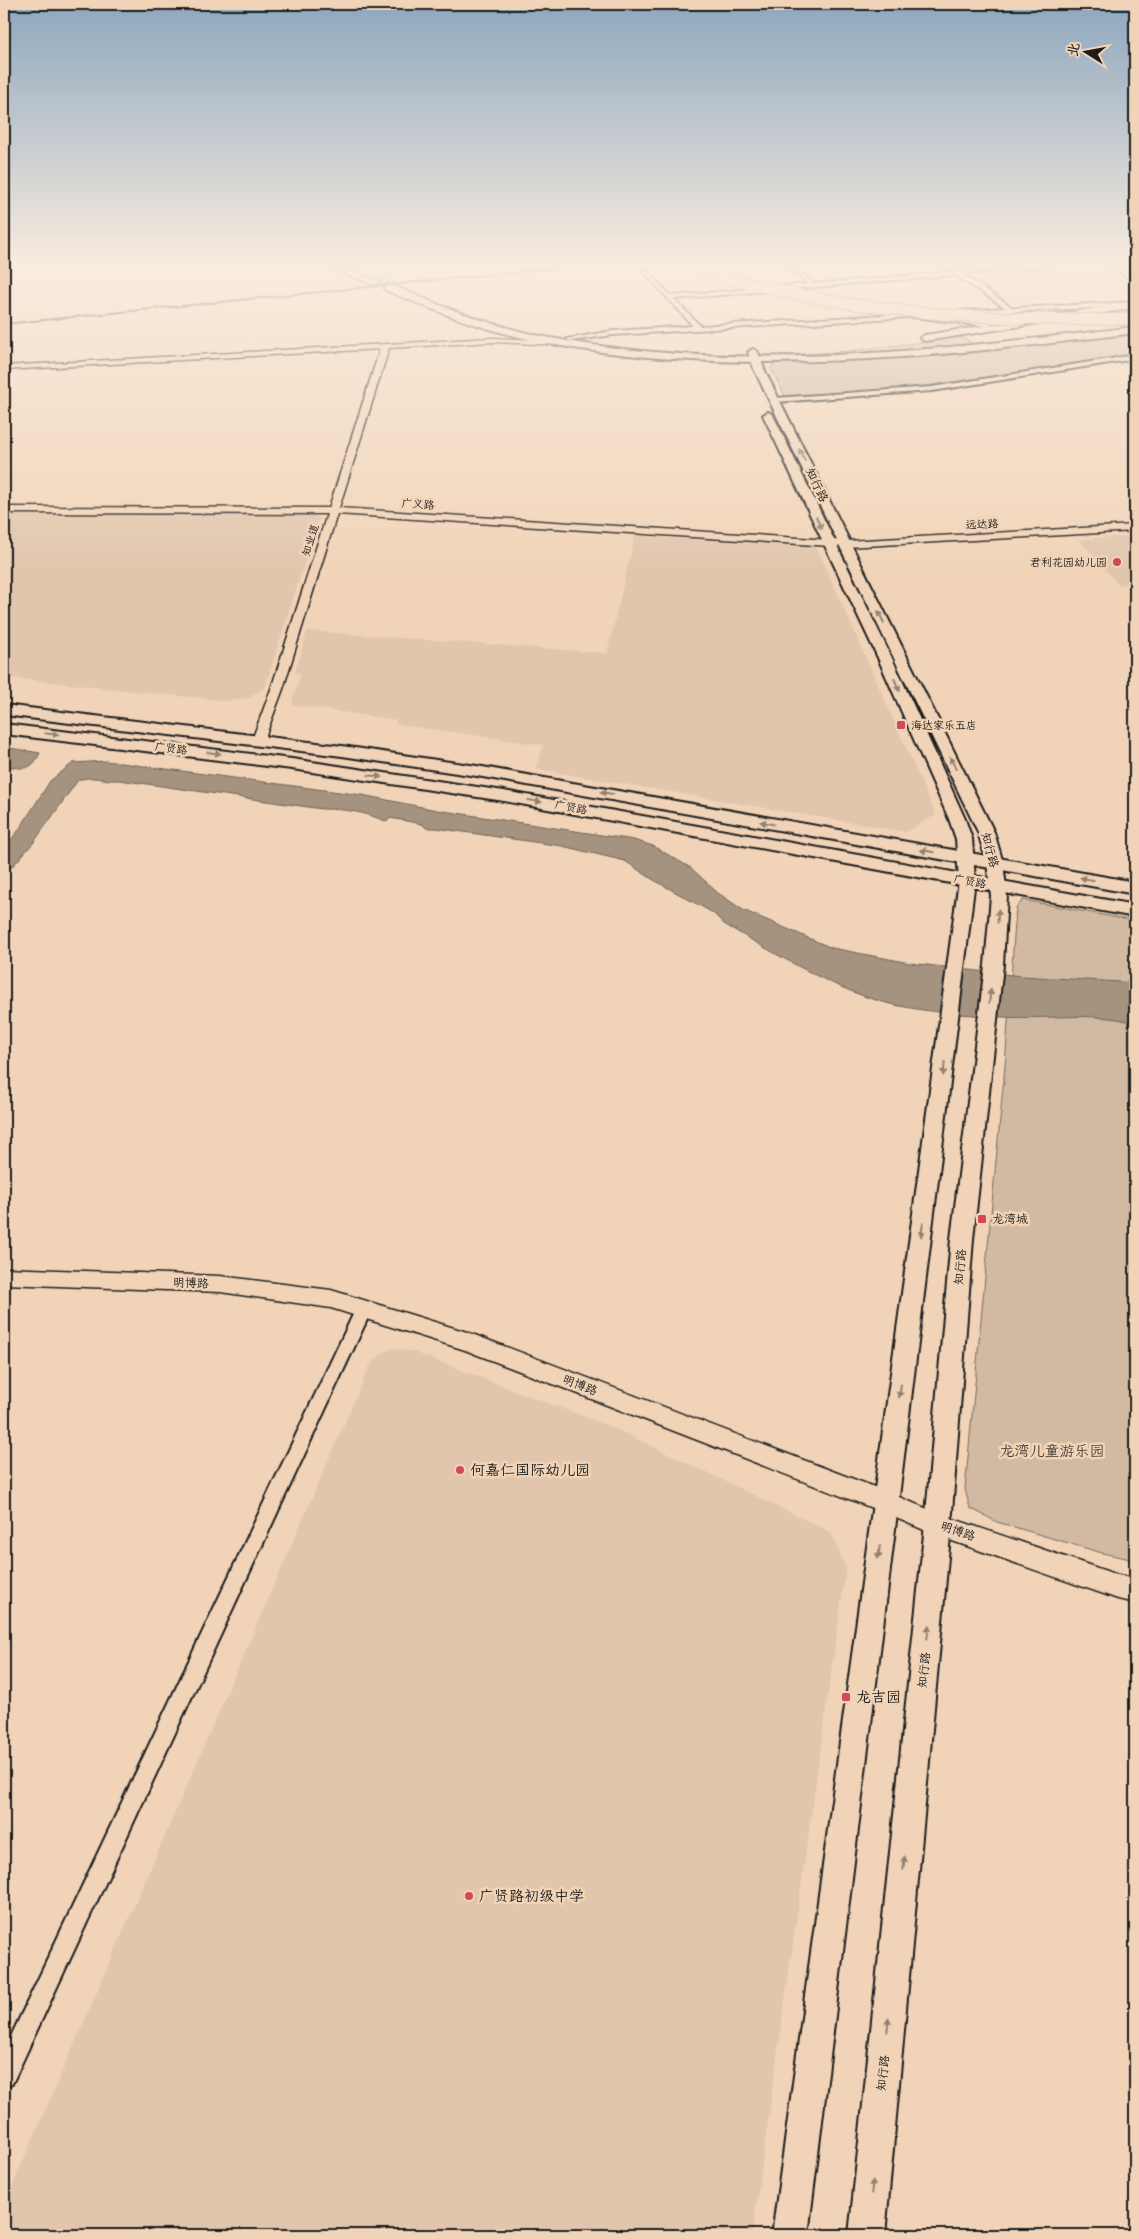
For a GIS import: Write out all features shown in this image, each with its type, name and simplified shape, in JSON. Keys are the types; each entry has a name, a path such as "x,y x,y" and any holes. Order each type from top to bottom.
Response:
{"main road":[{"name":"知行路","path":"752,366 829,544 885,658 958,818 966,858 967,880 790,2235"},
{"name":"知行路","path":"754,366 775,400 986,832 995,863 999,896 994,965 962,1239 938,1525 867,2235"},
{"name":"广贤路","path":"4,710 258,740 477,771 1135,888"},
{"name":"广贤路","path":"4,729 214,753 406,780 599,812 1135,911"}],"street":[{"path":"4,368 30,366"},
{"name":"知业道","path":"258,740 277,688 378,366"},
{"path":"775,400 932,389 1075,366"},
{"name":"广义路","path":"4,510 332,511 829,544"},
{"name":"远达路","path":"829,544 1135,528"},
{"name":"明博路","path":"4,1276 220,1284 331,1299 467,1341 885,1502 938,1525 1118,1587 1135,1591"},
{"path":"4,2076 364,1309"}],"shaded area":[{"path":"4,513 314,515 319,518 265,687 249,698 226,701 4,677"},
{"path":"635,536 813,547 818,550 936,815 906,832 536,769 543,745 395,724 396,720 293,705 292,701 301,674 295,673 307,631 607,653"},
{"name":"君利花园幼儿园","path":"1135,536 1135,584 1118,585 1079,539"},
{"path":"4,747 40,753 33,764 25,768 4,766"},
{"path":"106,761 362,795 437,810 634,840 653,846 691,868 718,893 743,910 832,948 910,963 1021,976 1135,983 1135,1023 1103,1017 1020,1018 952,1013 918,1009 869,998 831,983 777,955 724,924 713,913 652,879 625,861 562,846 426,828 422,824 390,818 387,822 355,812 119,780 89,778 78,780 34,842 4,876 4,848 19,830 50,781 73,763"},
{"name":"广贤路初级中学","path":"395,1348 414,1352 614,1428 831,1532 846,1568 752,2235 4,2235 4,2205 369,1367 382,1353"}],"green space":[{"path":"772,366 1054,366 933,385 860,393 785,396 771,368"},
{"name":"龙湾儿童游乐园","path":"1023,900 1135,921 1135,1560 1102,1553 997,1522 970,1508 965,1489 1005,1066 1016,908"}],"place":[{"name":"君利花园幼儿园","path":"1117,562"},
{"name":"海达家乐五店","path":"901,725"},
{"name":"龙湾城","path":"982,1219"},
{"name":"何嘉仁国际幼儿园","path":"460,1470"},
{"name":"龙吉园","path":"846,1697"},
{"name":"广贤路初级中学","path":"469,1896"}]}
